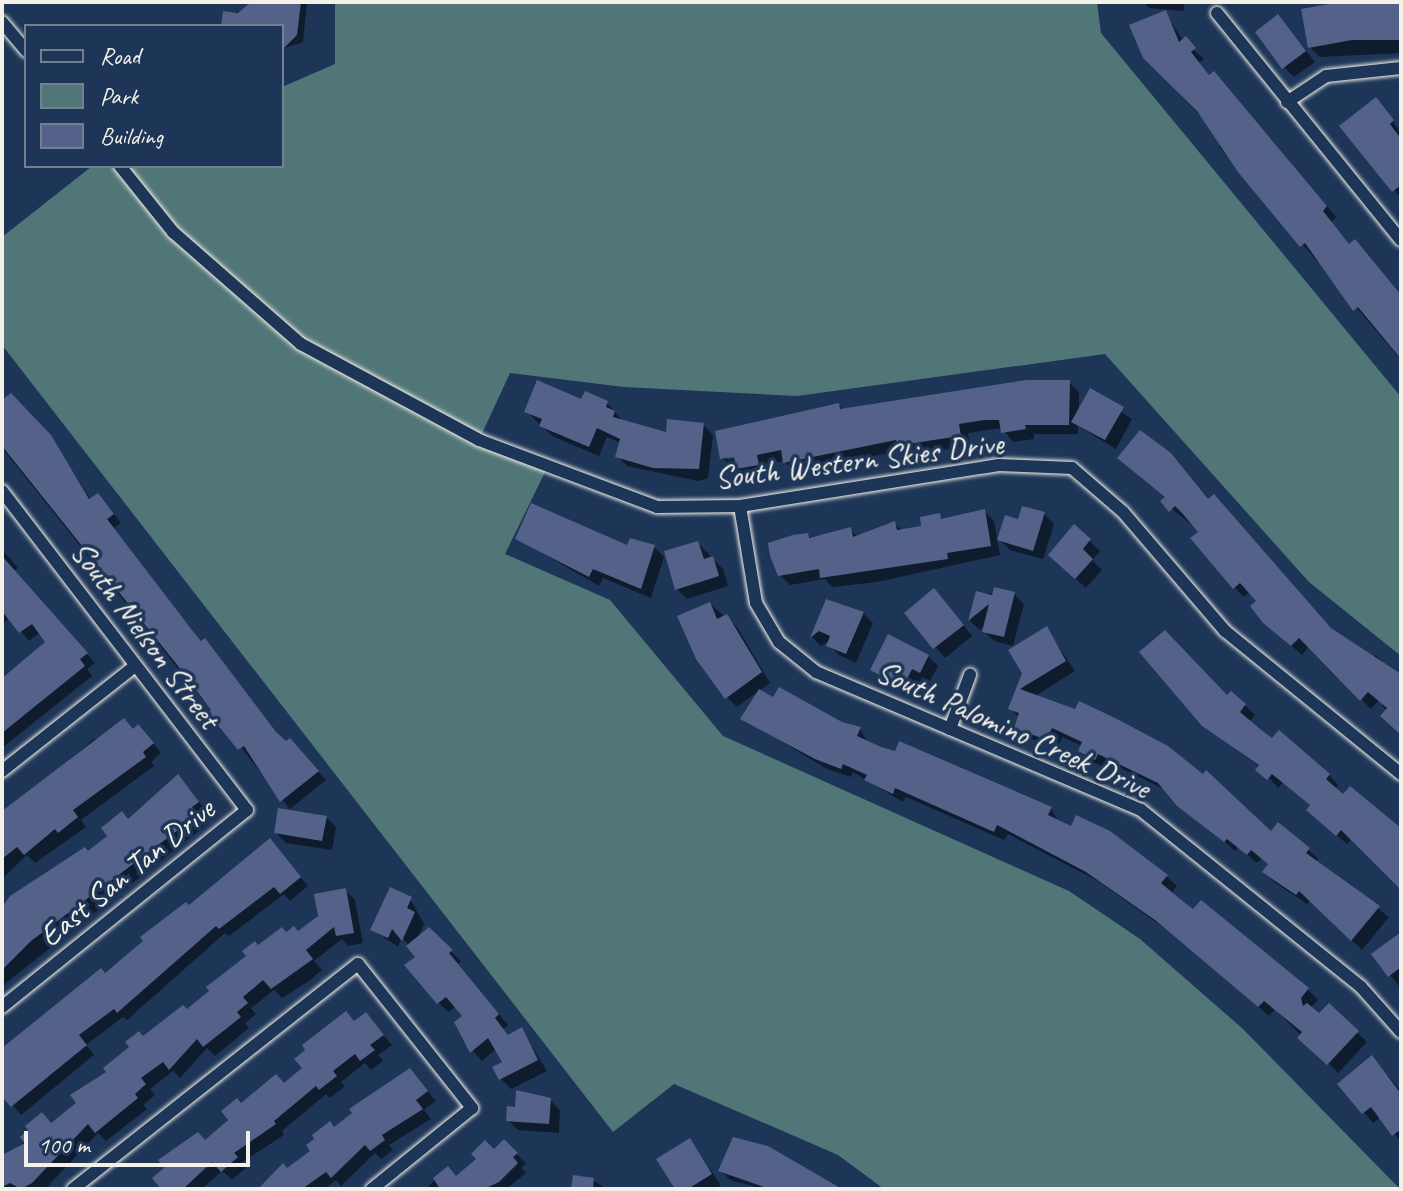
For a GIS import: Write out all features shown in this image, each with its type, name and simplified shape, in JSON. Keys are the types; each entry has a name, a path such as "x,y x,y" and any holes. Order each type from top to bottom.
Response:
{"street":[{"path":"1217,13 1401,240"},
{"path":"2,22 24,49"},
{"path":"1287,102 1326,76 1401,68"},
{"name":"South Western Skies Drive","path":"122,168 173,232 301,344 479,440 657,507 740,506 999,465 1072,468 1123,512 1225,631 1401,774"},
{"name":"South Nielson Street","path":"2,491 247,810"},
{"name":"South Palomino Creek Drive","path":"740,506 756,603 779,642 816,672 1141,810 1361,987 1399,1025"},
{"path":"2,771 135,666"},
{"path":"950,729 970,675"},
{"name":"East San Tan Drive","path":"2,1007 247,810"},
{"path":"73,1189 358,964 472,1108 372,1189"}],"green space":[{"path":"335,2 1097,2 1101,33 1401,397 1401,656 1309,582 1105,354 797,396 624,387 510,373 479,440 548,466 505,554 610,600 723,736 1069,891 1140,939 1243,1029 1400,1189 884,1189 838,1155 674,1084 613,1132 2,345 2,237 90,168 284,168 284,86 335,64"}],"building":[{"path":"251,2 301,2 297,35 284,48 284,24 221,24 223,11 238,13"},
{"path":"1340,2 1401,2 1401,40 1352,40 1308,48 1301,9"},
{"path":"1166,10 1179,42 1186,36 1196,48 1191,52 1209,75 1214,71 1327,206 1323,211 1349,244 1355,239 1401,295 1401,359 1358,307 1353,311 1305,243 1300,247 1238,172 1197,111 1143,58 1129,25"},
{"path":"1278,14 1306,51 1282,69 1255,32"},
{"path":"1376,97 1394,120 1390,124 1401,139 1401,185 1392,192 1339,126"},
{"path":"537,380 581,399 585,391 608,401 606,407 615,411 613,417 666,432 667,419 704,423 699,469 653,468 615,457 620,439 597,428 589,447 539,426 542,419 524,412"},
{"path":"1026,380 1070,380 1069,425 1025,425 1026,429 1001,433 999,420 984,420 959,424 961,436 897,446 896,440 783,463 781,450 757,455 759,465 736,469 734,457 720,459 715,431 839,403 840,409"},
{"path":"1090,388 1124,407 1105,440 1071,422"},
{"path":"11,393 51,435 89,499 98,493 114,514 107,519 192,630 201,641 205,638 276,732 286,741 290,738 319,771 280,802 244,746 238,750 208,713 211,710 182,671 2,446 2,400"},
{"path":"1140,430 1171,453 1208,499 1214,494 1331,628 1401,674 1401,735 1380,716 1387,708 1368,692 1360,701 1299,638 1291,646 1263,623 1250,606 1256,601 1240,583 1233,589 1190,538 1198,532 1182,513 1175,506 1169,512 1160,501 1165,497 1117,458"},
{"path":"531,503 627,545 630,538 655,545 641,589 593,569 589,577 515,539"},
{"path":"1022,506 1045,512 1033,551 997,540 1005,515 1018,519"},
{"path":"985,509 991,546 947,553 948,559 820,578 819,569 778,576 770,556 768,543 793,535 808,533 809,538 851,527 853,537 895,521 897,530 921,526 920,517 940,513 941,519"},
{"path":"1074,524 1091,539 1083,549 1093,559 1075,579 1048,555"},
{"path":"698,541 704,559 713,556 719,576 675,590 664,551"},
{"path":"2,556 88,653 80,659 85,666 2,733 2,678 45,642 32,624 19,633 2,611"},
{"path":"994,587 1015,592 1004,637 982,632 989,604 968,621 976,591 992,595"},
{"path":"934,588 964,625 933,649 904,613"},
{"path":"826,599 864,612 846,654 826,646 830,636 819,631 810,638"},
{"path":"710,602 717,619 727,614 762,672 725,699 696,659 677,616"},
{"path":"1047,626 1066,661 1020,689 1075,709 1079,701 1115,718 1168,746 1203,774 1206,770 1271,831 1278,822 1310,848 1306,853 1380,906 1351,941 1299,891 1296,895 1262,872 1268,864 1251,850 1247,855 1227,839 1224,842 1177,806 1158,783 1098,754 1095,760 1078,751 1082,742 1052,728 1047,740 1014,728 1019,713 1008,709 1022,673 1008,650"},
{"path":"1165,630 1227,695 1231,691 1246,704 1240,712 1260,729 1272,738 1279,730 1330,774 1326,779 1343,794 1350,786 1401,828 1401,890 1341,830 1336,836 1306,810 1310,805 1272,774 1267,780 1255,770 1259,765 1202,726 1139,652"},
{"path":"888,634 929,655 920,673 912,669 903,687 870,670"},
{"path":"779,687 842,722 861,727 857,736 881,747 895,751 899,741 1052,807 1048,815 1071,826 1076,815 1110,831 1168,875 1161,883 1180,899 1193,909 1201,900 1309,988 1301,998 1303,1006 1307,1003 1319,1013 1329,1003 1359,1031 1327,1065 1297,1038 1302,1032 1264,1001 1258,1007 1155,920 1086,872 997,825 994,832 895,788 893,794 864,780 867,775 843,764 841,769 815,759 740,719 759,689 773,697"},
{"path":"124,718 133,729 138,724 154,743 143,752 146,757 73,810 78,817 58,833 55,829 24,855 17,847 2,859 2,811"},
{"path":"178,774 199,802 192,807 198,815 31,941 2,970 2,907 10,896 85,847 88,851 107,836 101,828 122,811 128,819"},
{"path":"278,808 327,816 322,841 274,833"},
{"path":"270,838 301,877 280,894 274,887 219,929 216,926 117,1013 114,1009 79,1035 87,1045 11,1107 2,1097 2,1048 101,968 105,973 143,941 140,937 186,902 189,905"},
{"path":"390,887 412,897 407,908 415,912 402,941 392,929 388,938 370,930"},
{"path":"346,888 354,933 336,936 334,927 306,950 313,959 271,989 263,980 243,997 248,1003 237,1012 241,1017 203,1047 197,1039 169,1070 163,1062 141,1078 146,1084 135,1094 138,1098 95,1133 88,1124 32,1183 21,1189 10,1183 2,1187 2,1155 25,1143 20,1137 28,1130 25,1126 42,1112 51,1123 76,1103 70,1095 106,1072 103,1068 129,1047 125,1042 139,1031 143,1036 183,1005 187,1009 209,991 206,987 246,956 242,951 255,941 258,945 282,927 286,932 294,926 298,931 318,916 314,894"},
{"path":"429,927 453,950 449,953 499,1014 495,1018 508,1035 522,1027 538,1060 499,1080 492,1067 502,1062 488,1038 470,1053 454,1022 462,1016 446,997 437,1004 404,965 415,957 406,946"},
{"path":"1401,932 1401,967 1388,977 1371,954"},
{"path":"346,1011 354,1021 366,1012 384,1035 370,1045 375,1050 360,1061 355,1054 333,1071 337,1076 319,1090 316,1086 274,1121 276,1124 234,1153 238,1157 221,1172 212,1162 183,1189 161,1189 152,1178 164,1168 158,1160 198,1132 205,1140 228,1120 221,1111 237,1098 241,1103 276,1074 284,1083 302,1068 294,1059 305,1050 302,1045"},
{"path":"1372,1055 1401,1094 1401,1129 1392,1136 1371,1107 1362,1114 1337,1084"},
{"path":"410,1068 428,1091 416,1100 423,1109 382,1135 385,1140 370,1151 365,1145 331,1178 326,1172 302,1189 258,1189 283,1163 287,1168 310,1151 306,1145 314,1139 312,1135 330,1121 334,1127 352,1113 349,1109"},
{"path":"516,1090 551,1098 549,1124 506,1121 507,1106 515,1107"},
{"path":"733,1137 768,1146 842,1189 770,1189 718,1171"},
{"path":"690,1138 712,1174 688,1189 675,1189 656,1159"},
{"path":"504,1139 518,1153 513,1157 518,1163 499,1182 484,1189 440,1189 433,1178 448,1166 456,1176 476,1159 471,1154 485,1140 494,1149"},
{"path":"573,1175 594,1178 593,1189 571,1189"}]}
